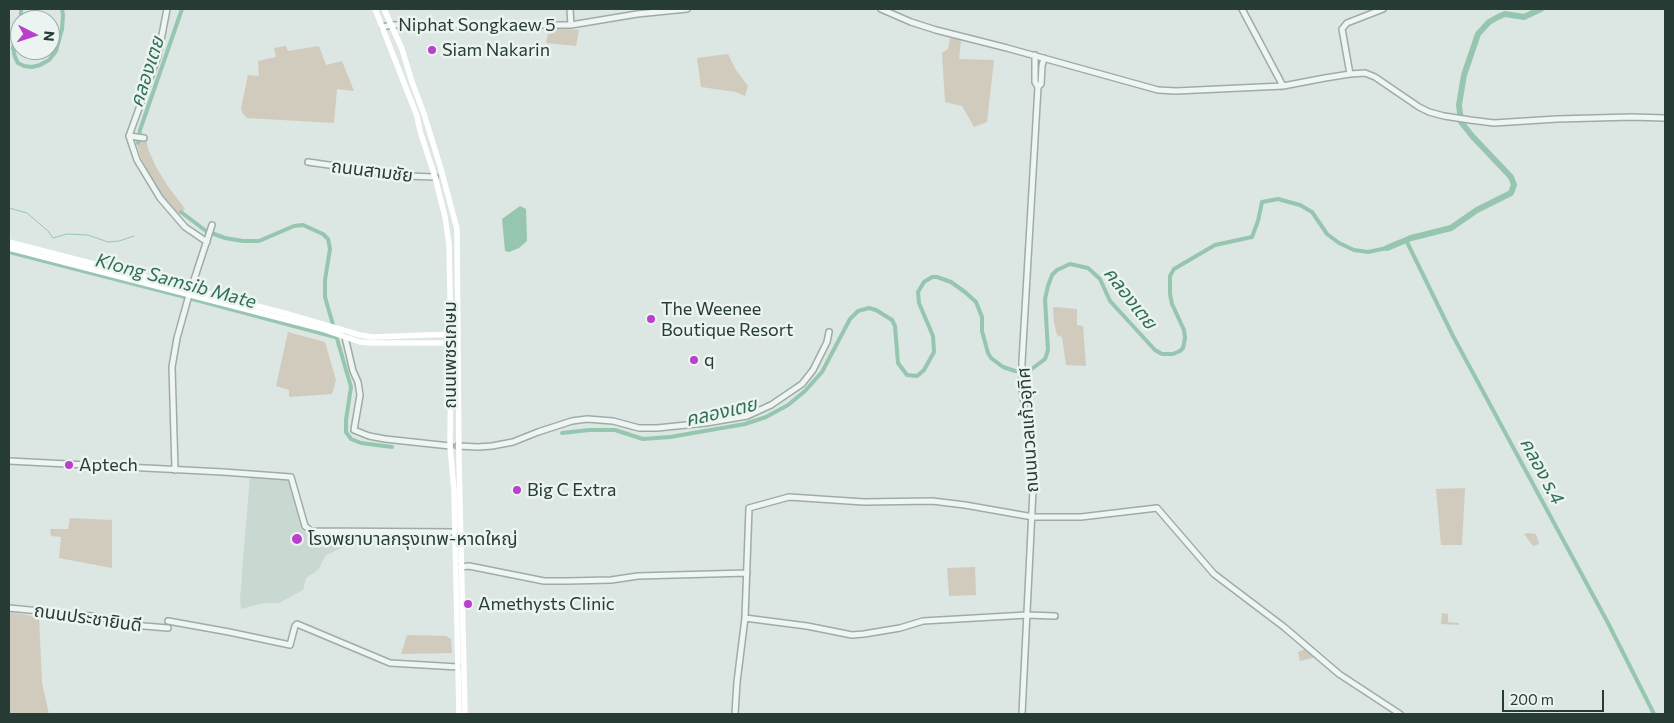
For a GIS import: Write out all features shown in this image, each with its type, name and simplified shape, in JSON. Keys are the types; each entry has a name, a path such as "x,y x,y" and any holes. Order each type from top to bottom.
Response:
{"main road":[{"name":"ถนนเพชรเกษม","path":"375,9 414,109 435,177 450,244 450,446 455,460 462,566 465,714"},
{"name":"ถนนเพชรเกษม","path":"384,9 402,49 424,114 456,229 458,446 455,460 454,532 459,714"},
{"path":"435,177 442,175"},
{"path":"9,242 49,255 322,326 345,337 371,343 458,343"},
{"path":"9,248 49,255"},
{"path":"190,292 277,317 372,337 458,334"}],"street":[{"path":"167,9 158,56 129,136 139,164 160,198 185,227 207,242"},
{"path":"570,9 571,25"},
{"name":"Niphat Songkaew 5","path":"383,27 391,25 571,25 637,14 687,9"},
{"path":"881,9 936,30 1035,55 1158,90 1176,92 1283,86 1365,73 1375,77 1419,106 1444,116 1470,120 1494,123 1556,119 1665,118"},
{"path":"1242,9 1283,86"},
{"path":"1350,74 1342,29 1347,23 1383,9"},
{"name":"ถนนนวลแก้วอุทิศ","path":"1035,55 1035,82 1038,87"},
{"name":"ถนนนวลแก้วอุทิศ","path":"1022,714 1033,518 1032,466 1022,384 1022,364 1038,87 1041,84 1044,58"},
{"path":"129,136 144,138"},
{"name":"ถนนสามชัย","path":"308,162 405,176 435,177"},
{"path":"175,470 172,367 176,338 212,225"},
{"path":"275,324 277,317"},
{"path":"458,446 478,448 513,442 572,421 587,419 613,421 639,428 657,428 706,423 746,416 771,405 802,384 813,370 827,342 829,332"},
{"path":"345,337 360,395 354,430 369,436 385,439 450,446"},
{"path":"9,461 292,477 305,526 311,531 454,532"},
{"path":"735,714 745,618 749,508 789,497 864,502 932,501 965,505 1033,518 1081,517 1157,508 1214,574 1284,627 1339,674 1400,714"},
{"path":"455,568 469,566 552,581 747,573"},
{"name":"ถนนประชายินดี","path":"9,608 107,618 144,626 168,628"},
{"path":"745,618 807,626 852,635 900,628 923,621 1028,615 1055,616"},
{"path":"168,621 290,645 297,624 390,663 458,667"}],"shaded area":[{"path":"549,28 579,30 576,46 546,43"},
{"path":"950,38 961,40 959,59 994,60 987,122 974,127 962,106 945,102 942,53 948,49"},
{"path":"286,46 288,51 319,46 326,65 342,61 354,91 337,89 334,123 247,118 243,114 241,108 248,75 259,76 258,61 276,57 274,48"},
{"path":"728,54 736,70 748,86 745,96 736,92 701,87 697,58"},
{"path":"135,137 146,138 148,149 156,167 185,209 179,215 168,204 157,188 141,158"},
{"path":"520,206 526,209 527,241 519,248 509,252 505,251 502,219"},
{"path":"1053,307 1077,309 1077,325 1083,326 1086,366 1066,365 1062,337 1057,335 1054,322"},
{"path":"288,332 325,342 336,380 332,394 289,397 289,390 276,386"},
{"name":"โรงพยาบาลกรุงเทพ-หาดใหญ่","path":"250,475 287,478 290,481 304,532 352,533 349,545 326,555 318,570 306,578 303,590 279,603 264,603 241,609 240,599"},
{"path":"1465,488 1462,545 1441,545 1436,489"},
{"path":"70,518 112,520 112,568 59,558 61,537 51,536 50,529 68,529"},
{"path":"1524,534 1536,534 1539,544 1533,546"},
{"path":"975,567 976,595 949,596 947,568"},
{"path":"9,612 39,617 42,683 49,714 9,714"},
{"path":"1442,613 1448,614 1448,622 1459,623 1459,625 1441,624"},
{"path":"407,635 446,636 451,639 452,653 401,654"},
{"path":"1305,649 1316,657 1300,661 1298,652"}],"waterway":[{"name":"คลองเตย","path":"60,36 62,9"},
{"name":"คลองเตย","path":"138,143 140,130 182,9"},
{"path":"1387,248 1411,238 1451,228 1477,210 1511,193 1514,185 1511,177 1461,122 1459,105 1464,75 1478,34 1489,22 1505,14 1524,17 1541,9"},
{"name":"คลองเตย","path":"16,60 24,66 32,67 49,60"},
{"name":"คลองเตย","path":"562,433 615,430 643,439 670,437 745,424 766,417 788,405 805,391 822,372 850,319 858,311 869,308 892,320 895,326 898,363 907,375 917,376 924,370 934,352 933,336 919,303 918,292 924,282 932,277 951,282 976,302 982,317 982,331 988,353 991,358 1003,367 1015,371 1029,371 1045,359 1048,350 1045,299 1048,286 1052,275 1057,270 1070,264 1088,268 1100,279 1110,301 1155,350 1162,354 1173,354 1183,348 1185,338 1184,330 1172,304 1170,294 1170,276 1174,269 1215,245 1252,237 1262,202 1278,199 1300,205 1312,212 1327,234 1339,243 1354,250 1368,252 1387,248"},
{"path":"9,208 27,213 48,231 53,238 67,234 88,235 108,242 134,236"},
{"name":"คลองเตย","path":"181,212 206,231 225,238 259,241 294,226 303,225 323,234 328,239 330,249 325,280 325,297 351,387 346,432 351,439 361,443 392,447"},
{"name":"คลอง ร.4","path":"1406,240 1453,336 1608,623 1654,714"},
{"name":"Klong Samsib Mate","path":"9,252 335,337"}],"place":[{"name":"Siam Nakarin","path":"432,50"},
{"name":"The Weenee Boutique Resort","path":"651,319"},
{"name":"q","path":"694,360"},
{"name":"Aptech","path":"69,465"},
{"name":"Big C Extra","path":"517,490"},
{"name":"โรงพยาบาลกรุงเทพ-หาดใหญ่","path":"297,539"},
{"name":"Amethysts Clinic","path":"468,604"}]}
